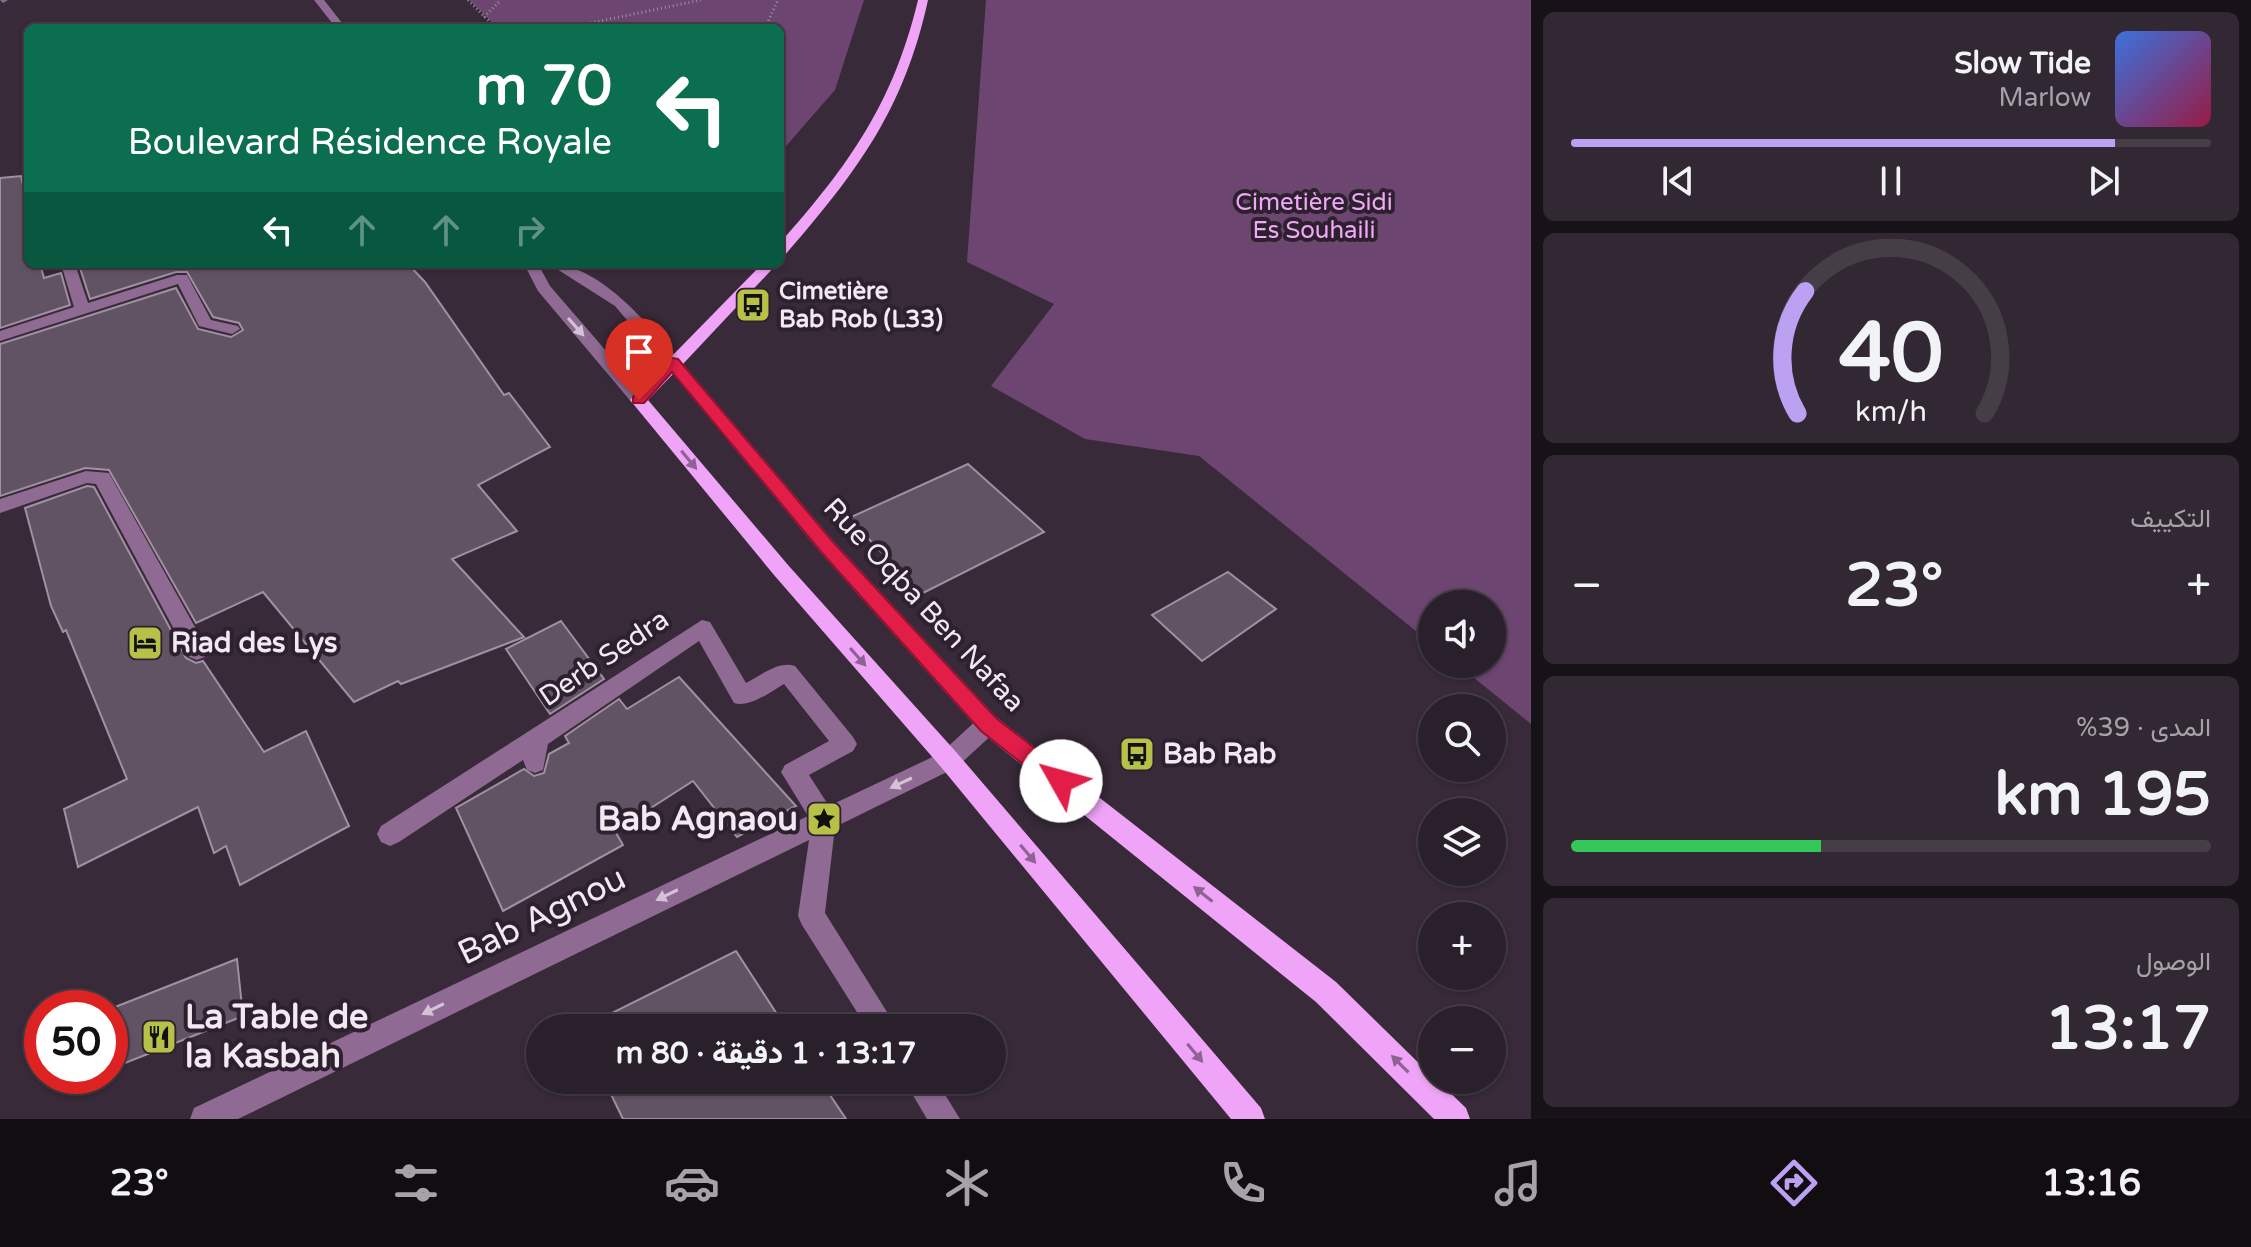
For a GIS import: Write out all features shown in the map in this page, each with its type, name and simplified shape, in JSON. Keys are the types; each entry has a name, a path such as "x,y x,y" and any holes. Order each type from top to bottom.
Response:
{"main road":[{"path":"784,247 851,168 886,104 919,20 923,0"},
{"path":"766,268 672,362 639,400 781,570 949,760 1250,1119"},
{"name":"Rue Oqba Ben Nafaa","path":"672,362 828,548 988,724 1326,992 1455,1119"}],"street":[{"path":"319,0 338,24"},
{"path":"69,268 82,309"},
{"path":"533,268 543,288 639,400"},
{"name":"Rue Oqba Ben Nafaa","path":"563,268 620,303 672,362"},
{"path":"0,336 82,309 180,271 205,323 232,329"},
{"path":"0,506 86,477 102,478 197,651"},
{"name":"Derb Sedra","path":"390,834 536,751 702,628 742,696 787,672 845,744 793,772 824,819"},
{"name":"Bab Agnou","path":"219,1116 949,760 988,724"},
{"path":"824,819 811,916 874,1014"},
{"path":"928,1094 945,1119"}],"path":[{"path":"468,0 492,24"},
{"path":"484,17 501,0"},
{"path":"586,24 701,0"},
{"path":"767,24 778,0"}],"green space":[{"path":"469,0 864,0 835,90 784,148 784,24 494,24"},
{"name":"Cimetière Sidi Es Souhaili","path":"986,0 1531,0 1531,724 1506,704 1506,694 1494,694 1474,678 1506,678 1506,590 1418,590 1418,633 1199,456 1085,439 991,386 1054,304 967,262"}],"building":[{"path":"21,176 24,190 24,268 41,268 44,278 61,273 70,305 0,328 0,178"},
{"path":"80,268 412,268 425,282 504,395 509,393 550,447 478,485 517,531 452,559 524,637 401,684 398,681 354,702 263,592 196,623 109,470 85,468 0,496 0,344 176,288 198,329 231,337 243,330 239,323 213,317 187,272 176,272 90,299"},
{"path":"968,464 1044,532 921,594 849,518"},
{"path":"87,486 94,487 186,658 196,663 203,661 264,752 306,731 349,826 240,885 226,846 214,853 198,807 78,867 64,809 127,779 66,630 63,632 51,606 25,508"},
{"path":"1228,572 1276,609 1202,661 1152,615"},
{"path":"561,621 604,679 550,714 506,649"},
{"path":"679,677 796,806 737,837 693,781 615,831 623,845 503,911 456,808 524,769 534,776 544,773 549,754 569,743 565,736 619,699 627,709"},
{"path":"736,951 777,1014 610,1014"},
{"path":"237,959 243,1016 128,1062 128,1002"},
{"path":"611,1094 829,1094 846,1119 623,1119"}],"place":[{"name":"Cimetière Bab Rob (L33)","path":"753,305"},
{"name":"Riad des Lys","path":"145,643"},
{"name":"Bab Rab","path":"1137,754"},
{"name":"Bab Agnaou","path":"824,819"},
{"name":"La Table de la Kasbah","path":"159,1037"}],"route":[{"path":"639,400 672,362 828,548 988,724 1061,781"}]}
